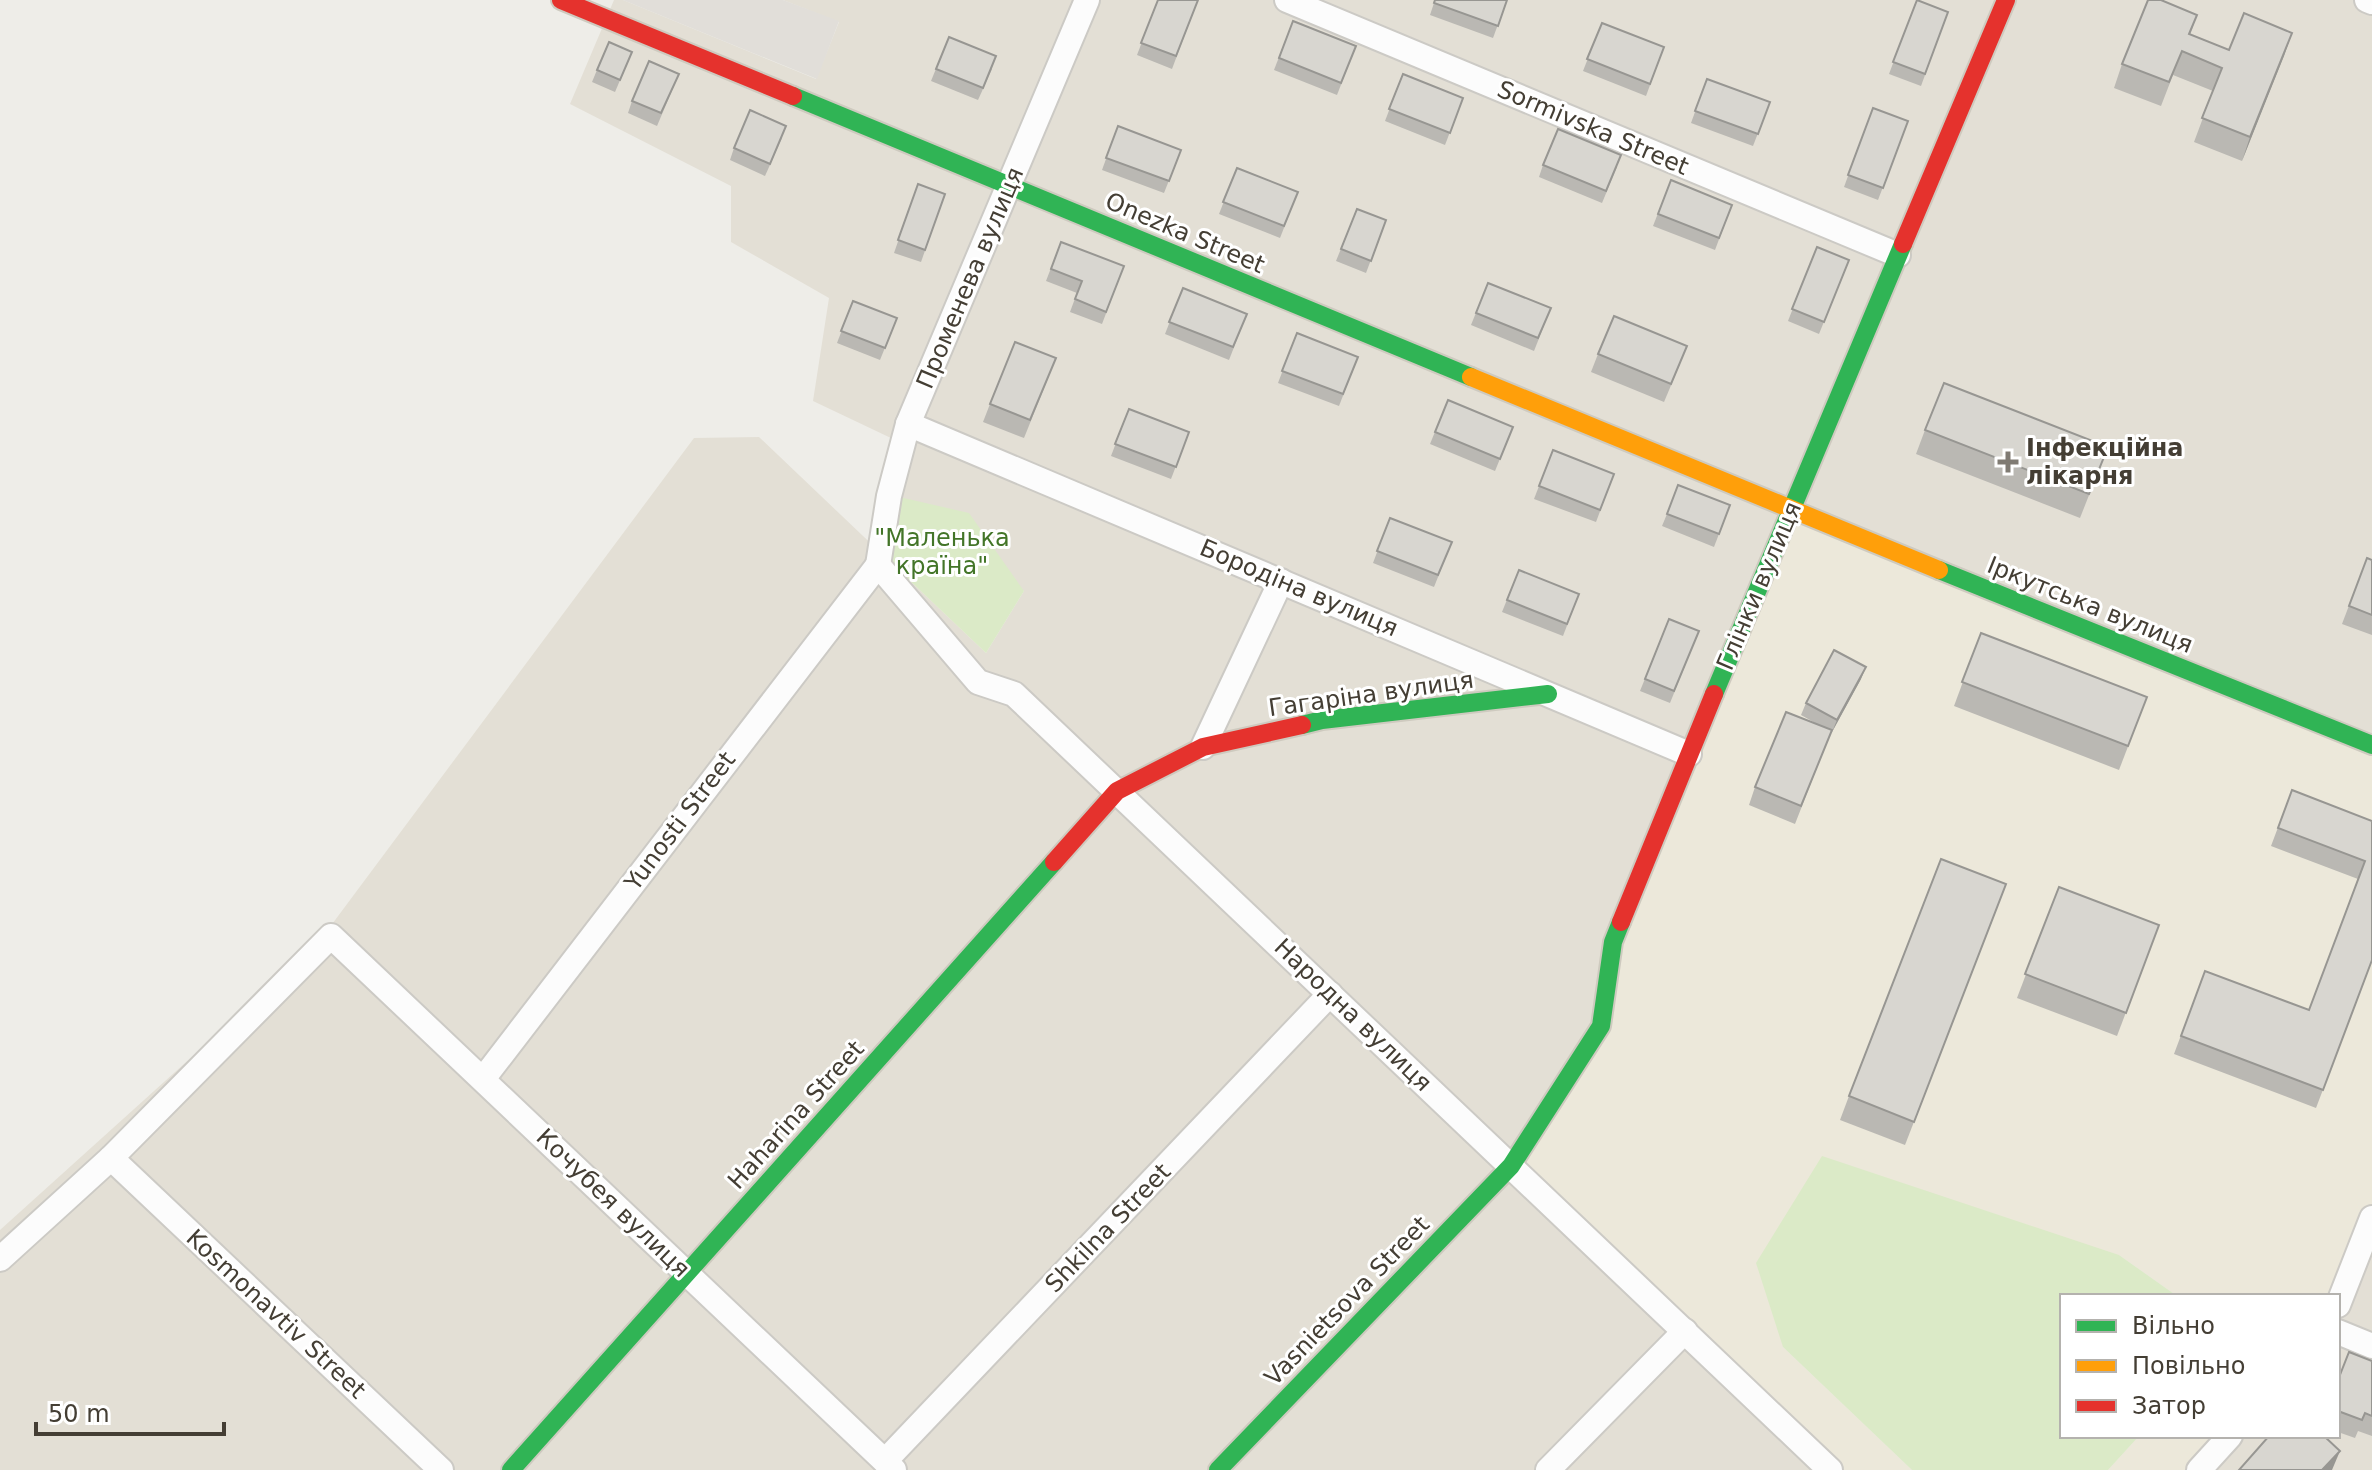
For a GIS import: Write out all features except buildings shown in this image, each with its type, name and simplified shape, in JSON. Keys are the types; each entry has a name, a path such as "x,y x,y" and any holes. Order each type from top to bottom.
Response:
{"street":[{"name":"Onezka Street","path":"561,0 1791,510"},
{"name":"Променева вулиця","path":"878,565 889,496 908,424 1087,0"},
{"name":"Sormivska Street","path":"1287,0 1898,255"},
{"name":"Глінки вулиця","path":"1511,1166 1601,1026 1613,942 2005,0"},
{"name":"Бородіна вулиця","path":"908,424 1689,754"},
{"name":"Іркутська вулиця","path":"1791,510 2372,745"},
{"name":"Народна вулиця","path":"878,565 978,682 1014,694 1830,1470"},
{"name":"Yunosti Street","path":"483,1079 878,565"},
{"path":"1203,747 1281,581"},
{"name":"Гагаріна вулиця","path":"1117,791 1203,747 1322,720 1548,694"},
{"name":"Haharina Street","path":"511,1470 1117,791"},
{"name":"Кочубея вулиця","path":"111,1158 331,936 890,1466"},
{"name":"Shkilna Street","path":"890,1466 1330,994"},
{"path":"0,1259 111,1158"},
{"name":"Kosmonavtiv Street","path":"111,1158 441,1470"},
{"name":"Vasnietsova Street","path":"1218,1470 1511,1166"},
{"path":"2340,1300 2372,1218"},
{"path":"1548,1470 1685,1331"},
{"path":"2340,1333 2372,1346"},
{"path":"2199,1470 2228,1438"}],"shaded area":[{"path":"614,0 623,0 816,79 839,22 783,0 2372,0 2372,745 1613,942 1830,1470 0,1470 0,1230 318,943 694,438 759,437 986,653 1024,591 895,496 912,448 813,401 829,298 731,242 731,186 570,104"},
{"path":"623,0 783,0 839,21 817,79"},
{"path":"1791,510 2372,745 2372,1218 2339,1294 2174,1294 2119,1255 1783,1347 1912,1470 1830,1470 1511,1166 1601,1026 1613,942"},
{"path":"2372,1218 2372,1470 2199,1470 2228,1438 2340,1438 2340,1300"},
{"path":"2137,1438 2228,1438 2199,1470 2108,1470"}],"green space":[{"name":"\"Маленька країна\"","path":"895,496 969,513 1024,591 986,653 886,558"},
{"path":"1822,1156 2119,1255 2174,1294 2060,1294 2060,1438 2137,1438 2108,1470 1912,1470 1783,1347 1756,1263"}],"traffic: fast":[{"path":"793,96 1471,377"},
{"path":"1714,694 1903,244"},
{"path":"1939,570 2372,745"},
{"path":"1302,725 1322,720 1548,694"},
{"path":"511,1470 1054,862"},
{"path":"1218,1470 1511,1166 1601,1026 1613,942 1621,922"}],"traffic: slow":[{"path":"1471,377 1939,570"}],"traffic: jam":[{"path":"561,0 793,96"},
{"path":"1903,244 2006,0"},
{"path":"1621,922 1714,694"},
{"path":"1054,862 1117,791 1203,747 1302,725"}],"place":[{"name":"Інфекційна лікарня","path":"2008,462"}]}
